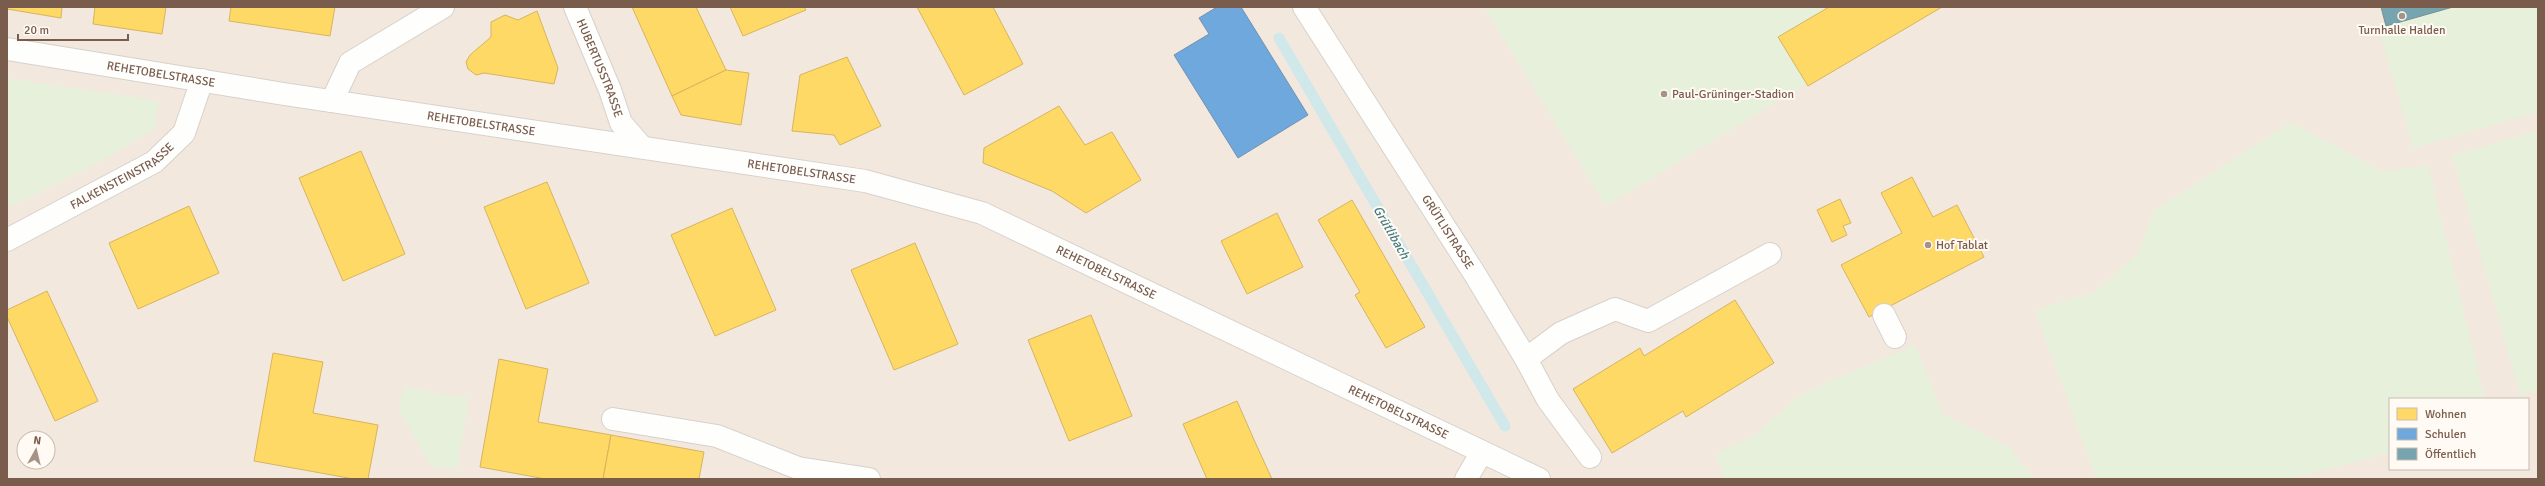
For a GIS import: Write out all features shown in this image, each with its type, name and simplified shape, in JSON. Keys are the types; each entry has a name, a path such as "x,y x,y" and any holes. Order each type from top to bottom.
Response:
{"street":[{"path":"332,101 350,63 443,7"},
{"name":"HUBERTUSSTRASSE","path":"575,7 621,123 641,146"},
{"name":"GRÜTLISTRASSE","path":"1304,7 1526,359 1548,400 1590,457"},
{"name":"REHETOBELSTRASSE","path":"7,49 332,101 641,146 865,181 982,213 1539,479"},
{"name":"FALKENSTEINSTRASSE","path":"7,240 154,162 184,133 202,80"},
{"path":"1526,359 1561,333 1616,309 1648,321 1770,254"},
{"path":"1884,315 1895,337"},
{"path":"613,419 717,436 798,468 870,479"},
{"path":"1466,479 1482,452"}],"shaded area":[{"path":"7,7 2538,7 2538,479 7,479"}],"green space":[{"name":"Paul-Grüninger-Stadion","path":"1484,7 1933,7 1606,206"},
{"path":"2450,7 2538,7 2538,112 2413,148 2378,27"},
{"path":"7,78 158,101 155,128 82,171 7,208"},
{"path":"2291,122 2384,172 2428,165 2485,398 2389,398 2389,453 2289,479 2096,479 2035,310 2095,292 2139,252 2153,211"},
{"path":"2538,131 2538,390 2520,395 2452,155"},
{"path":"1915,345 1943,414 2009,447 2035,479 1724,479 1716,454 1753,436 1801,394"},
{"path":"404,387 469,398 457,470 431,466 399,410"}],"building: Wohnen":[{"path":"7,7 62,7 61,18 7,9"},
{"path":"95,7 166,7 162,34 93,24"},
{"path":"231,7 335,7 330,36 229,21"},
{"path":"632,7 696,7 726,70 672,96"},
{"path":"730,7 804,7 806,10 743,36"},
{"path":"917,7 993,7 1023,64 964,95"},
{"path":"1829,7 1942,7 1808,86 1778,37"},
{"path":"537,11 558,68 554,84 484,73 476,75 468,69 466,62 470,55 491,37 491,22 505,15 518,20"},
{"path":"847,57 881,126 840,145 834,135 792,131 800,75"},
{"path":"726,70 749,73 741,125 681,115 672,96"},
{"path":"1059,106 1085,145 1112,132 1141,180 1086,213 1052,191 983,163 984,148"},
{"path":"361,151 405,254 343,281 299,178"},
{"name":"Hof Tablat","path":"1912,177 1933,217 1957,205 1984,257 1869,317 1841,265 1902,233 1881,193"},
{"path":"547,182 589,283 526,309 484,207"},
{"path":"1840,199 1851,223 1843,226 1847,235 1832,242 1817,210"},
{"path":"1352,200 1425,327 1386,348 1355,295 1360,292 1318,220"},
{"path":"189,206 219,273 138,309 109,243"},
{"path":"732,208 776,310 715,336 671,235"},
{"path":"1277,213 1303,267 1247,294 1221,241"},
{"path":"915,243 958,344 894,370 851,270"},
{"path":"47,291 98,401 55,421 7,317 7,310"},
{"path":"1735,300 1774,363 1686,417 1683,411 1612,453 1573,389 1640,348 1644,356"},
{"path":"1091,315 1132,416 1069,441 1028,340"},
{"path":"273,353 323,362 313,413 378,425 368,479 354,479 254,461"},
{"path":"499,359 548,369 538,422 611,435 603,479 546,479 480,467"},
{"path":"1237,401 1272,479 1207,479 1183,424"},
{"path":"611,435 704,452 699,479 603,479"}],"building: Schulen":[{"path":"1217,7 1241,7 1308,115 1238,158 1174,55 1209,34 1199,18"}],"building: Öffentlich":[{"name":"Turnhalle Halden","path":"2381,7 2453,7 2386,26"}],"waterway":[{"name":"Grütlibach","path":"1279,38 1505,426"}],"place":[{"name":"Turnhalle Halden","path":"2402,16"},
{"name":"Paul-Grüninger-Stadion","path":"1664,94"},
{"name":"Hof Tablat","path":"1928,245"}]}
